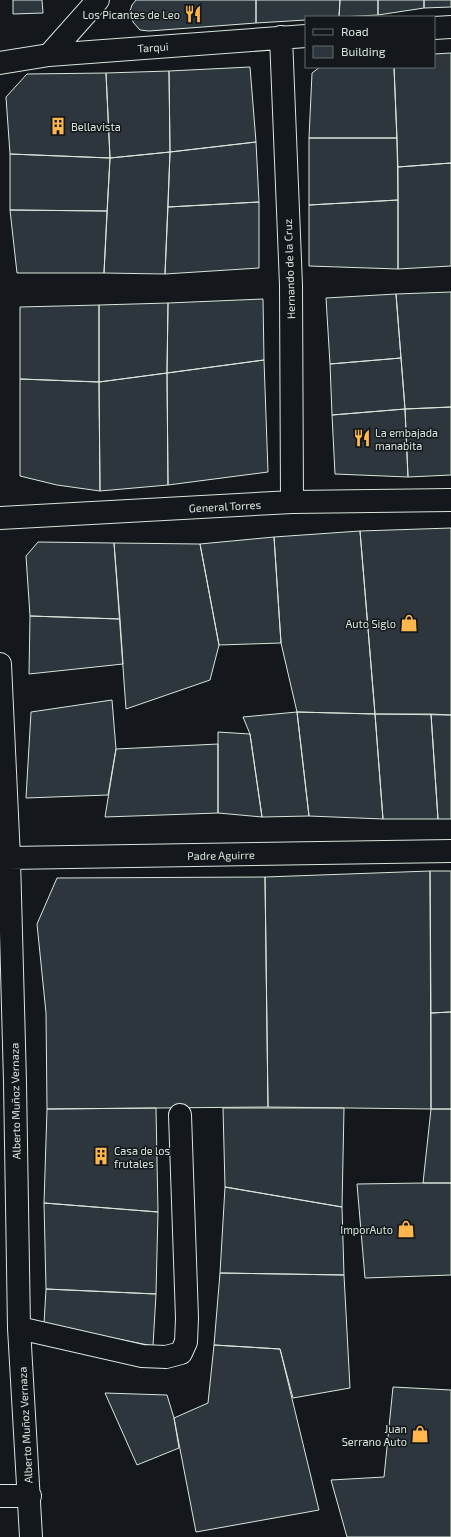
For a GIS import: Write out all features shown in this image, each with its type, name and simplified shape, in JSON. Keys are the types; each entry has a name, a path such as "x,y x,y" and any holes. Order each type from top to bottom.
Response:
{"street":[{"path":"49,55 98,0"},
{"path":"435,28 451,27"},
{"name":"Tarqui","path":"0,63 49,55 305,36"},
{"name":"Hernando de la Cruz","path":"281,37 291,285 292,502"},
{"name":"General Torres","path":"0,518 292,502 451,500"},
{"name":"Alberto Muñoz Vernaza","path":"0,664 7,1045 19,1328 30,1496 31,1537"},
{"name":"Padre Aguirre","path":"4,866 451,851"},
{"path":"19,1328 142,1356 166,1357 181,1353 186,1342 187,1318 180,1116"},
{"path":"0,1496 30,1496"}],"building":[{"path":"13,0 42,0 43,13 13,14"},
{"name":"Los Picantes de Leo","path":"136,0 256,0 256,23 149,31 140,30 133,22 130,11"},
{"path":"256,0 340,0 339,16 305,16 305,20 256,23"},
{"path":"340,0 378,0 378,15 339,16"},
{"path":"378,0 424,0 424,8 378,15"},
{"path":"424,0 451,0 451,7 424,8"},
{"path":"451,53 451,163 398,167 394,68 435,68 435,54"},
{"path":"250,67 256,142 170,152 169,71"},
{"path":"319,68 394,68 397,138 309,138 312,73"},
{"path":"169,71 170,152 110,158 106,73"},
{"name":"Bellavista","path":"106,73 110,158 10,154 6,97 27,74"},
{"path":"309,138 397,138 398,200 309,205"},
{"path":"256,142 259,202 168,207 170,152"},
{"path":"170,152 165,274 104,273 110,158"},
{"path":"10,154 110,158 107,211 10,210"},
{"path":"451,163 451,266 398,269 398,167"},
{"path":"398,200 398,269 309,266 309,205"},
{"path":"259,202 259,268 165,274 168,207"},
{"path":"10,210 107,211 104,273 17,273"},
{"path":"451,292 451,407 405,409 396,294"},
{"path":"396,294 401,358 330,364 326,298"},
{"path":"263,299 264,360 167,373 168,303"},
{"path":"168,303 167,373 99,382 99,305"},
{"path":"99,305 99,382 20,379 20,307"},
{"path":"401,358 405,409 332,415 330,364"},
{"path":"264,360 268,472 168,485 167,373"},
{"path":"167,373 168,485 100,491 99,382"},
{"path":"20,379 99,382 100,491 57,485 20,476"},
{"path":"451,407 451,475 408,477 405,409"},
{"path":"405,409 408,477 335,474 332,415"},
{"name":"Auto Siglo","path":"451,528 451,715 375,714 360,531"},
{"path":"360,531 375,714 297,712 281,643 274,537"},
{"path":"274,537 281,643 219,645 200,544"},
{"path":"38,542 114,543 120,619 30,616 26,556"},
{"path":"114,543 200,544 219,645 210,680 126,709"},
{"path":"30,616 120,619 123,664 29,674"},
{"path":"112,700 116,749 108,795 26,798 31,712"},
{"path":"297,712 375,714 383,819 309,816"},
{"path":"297,712 309,816 262,817 250,734 243,717"},
{"path":"375,714 431,714 438,819 383,819"},
{"path":"431,714 451,715 451,819 438,819"},
{"path":"218,732 250,734 262,817 218,813"},
{"path":"218,744 218,813 105,817 116,749"},
{"path":"430,871 451,871 451,1012 431,1013"},
{"path":"430,871 431,1109 268,1107 265,877"},
{"path":"265,877 268,1107 47,1109 46,1013 37,924 57,878"},
{"path":"451,1012 451,1109 431,1109 431,1013"},
{"name":"Casa de los frutales","path":"156,1108 158,1212 44,1203 47,1109"},
{"path":"223,1108 344,1108 342,1207 225,1187"},
{"path":"431,1109 451,1109 451,1183 423,1183"},
{"name":"ImporAuto","path":"451,1183 451,1275 365,1278 357,1184"},
{"path":"225,1187 342,1207 344,1275 220,1273"},
{"path":"44,1203 158,1212 156,1294 46,1289"},
{"path":"220,1273 344,1275 350,1388 293,1398 280,1349 214,1345"},
{"path":"46,1289 156,1294 153,1346 44,1324"},
{"path":"214,1345 280,1349 319,1510 196,1532 174,1418 208,1403"},
{"name":"Juan Serrano Auto","path":"393,1387 451,1390 451,1537 347,1537 331,1480 384,1477"},
{"path":"105,1393 167,1395 174,1418 179,1448 137,1465"}],"place":[{"name":"Los Picantes de Leo","path":"193,14"},
{"name":"Bellavista","path":"58,126"},
{"name":"La embajada manabita","path":"362,438"},
{"name":"Auto Siglo","path":"409,623"},
{"name":"Casa de los frutales","path":"101,1156"},
{"name":"ImporAuto","path":"406,1229"},
{"name":"Juan Serrano Auto","path":"420,1434"}]}
